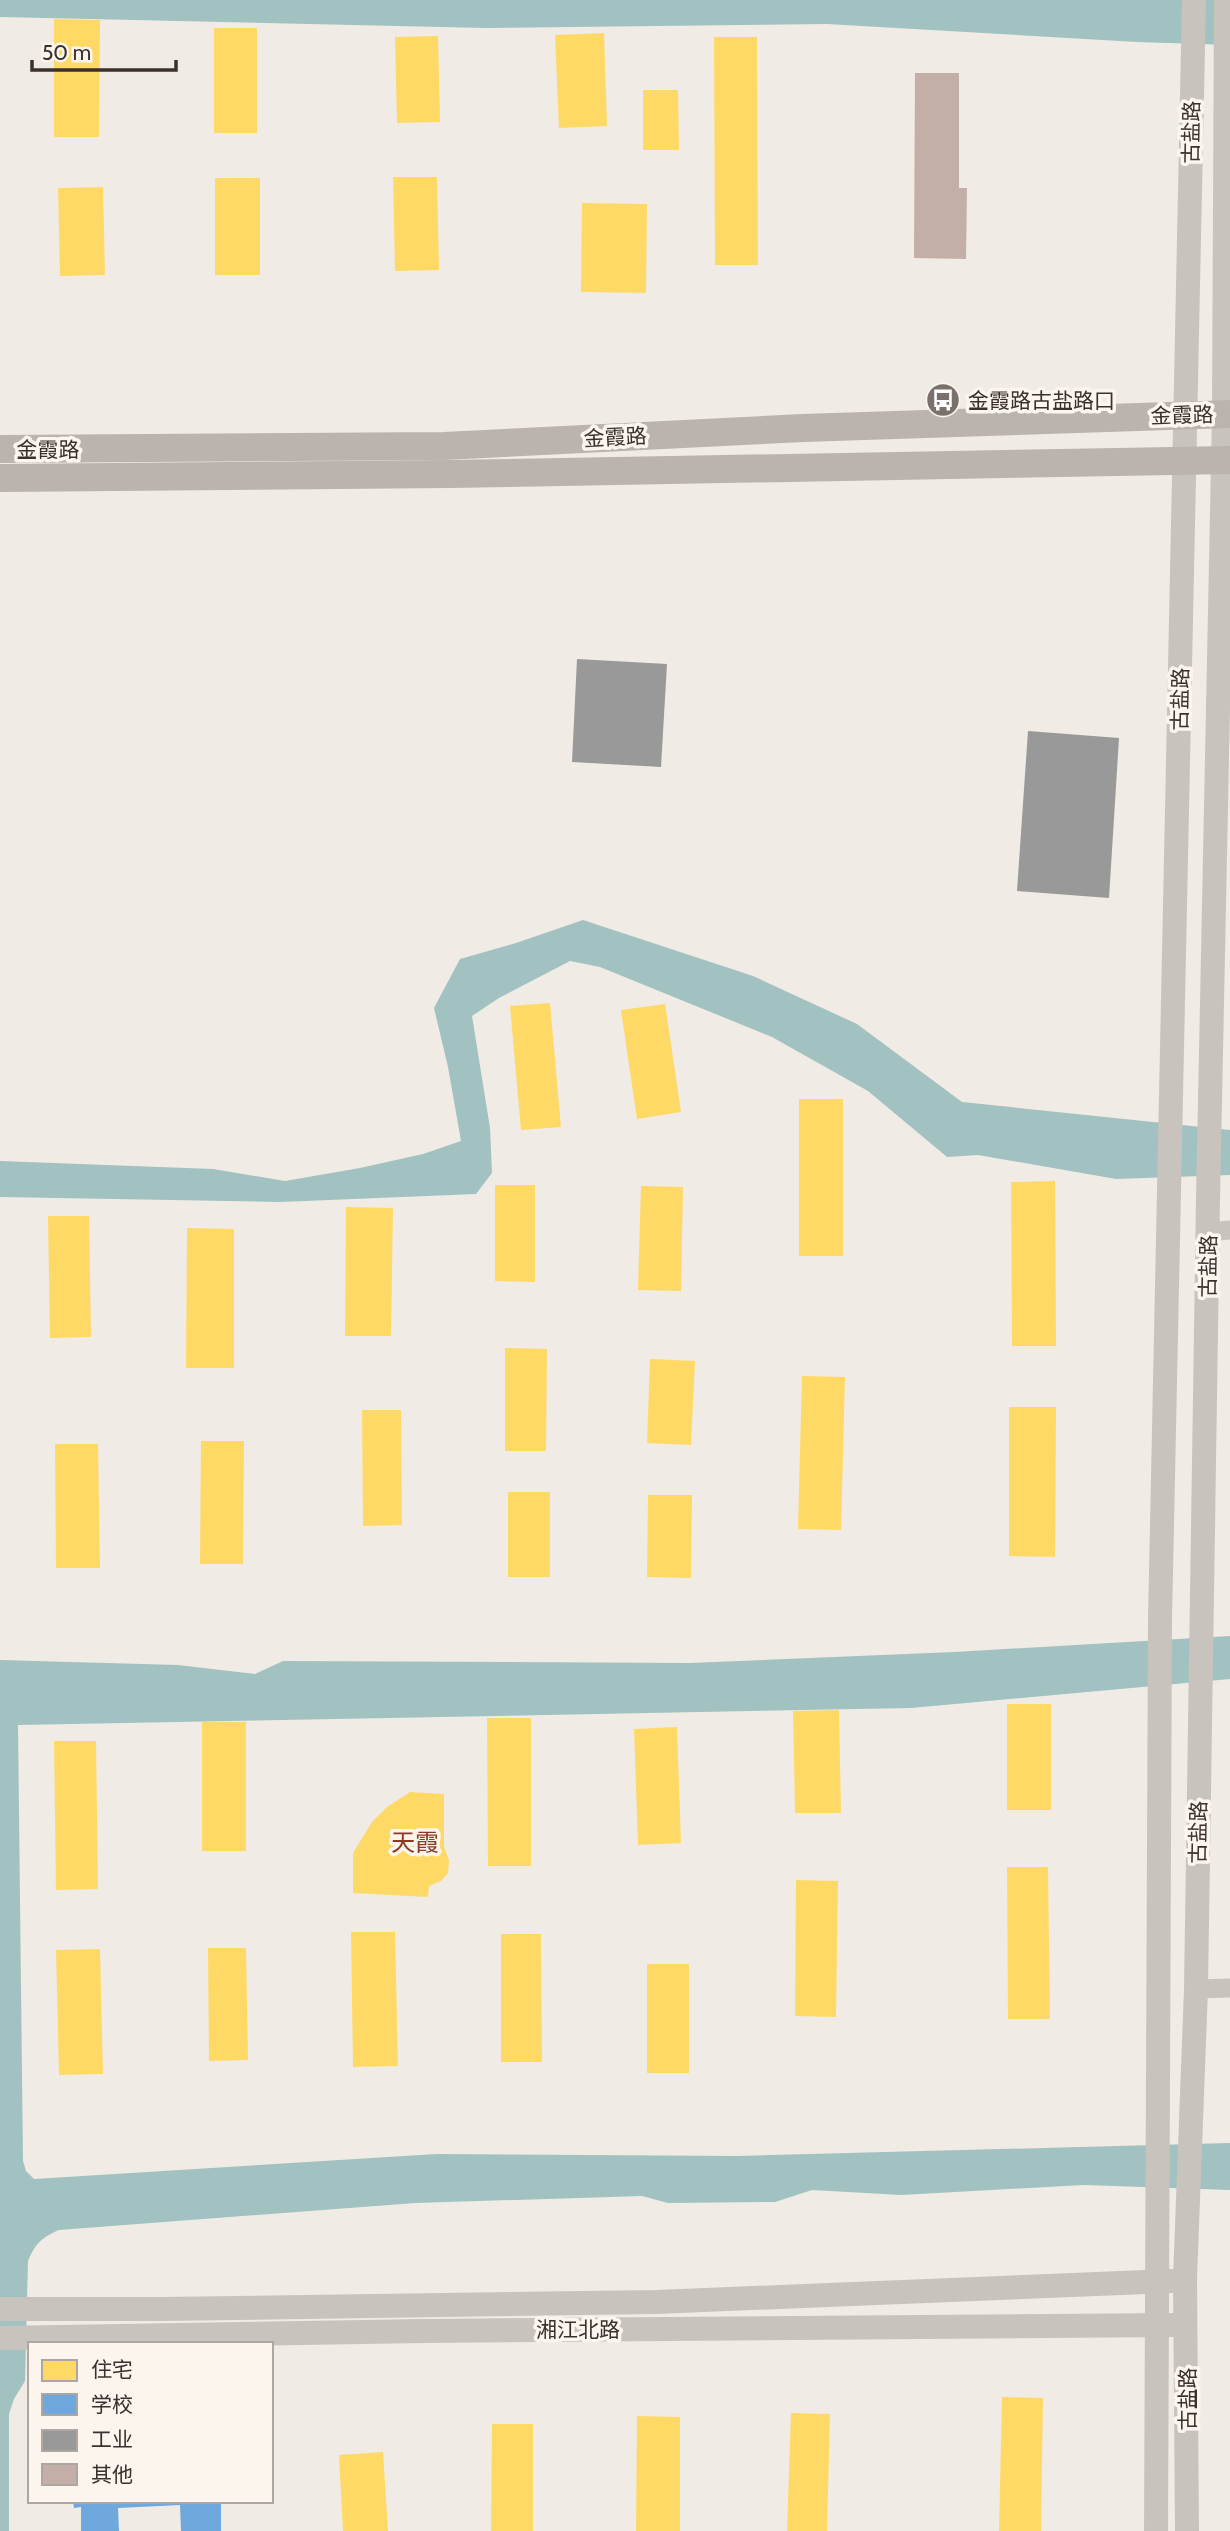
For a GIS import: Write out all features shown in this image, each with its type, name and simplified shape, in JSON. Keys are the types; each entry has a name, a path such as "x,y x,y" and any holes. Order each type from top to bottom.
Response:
{"main road":[{"name":"金霞路","path":"0,449 444,446 789,429 1227,414"},
{"name":"金霞路","path":"0,478 449,474 1226,460"}],"street":[{"name":"古盐路","path":"1156,2531 1160,1620 1194,0"},
{"name":"古盐路","path":"1187,2531 1185,2279 1196,1989 1201,1619 1219,1231 1208,1199 1227,414 1226,0"},
{"path":"1196,1989 1230,1988"},
{"path":"0,2309 656,2302 1156,2283 1185,2279"},
{"name":"湘江北路","path":"0,2337 453,2330 1186,2325"}],"water":[{"path":"0,0 1230,0 1230,45 827,24 485,28 0,17"},
{"path":"583,920 753,976 857,1024 962,1102 1230,1130 1230,1175 1116,1179 978,1155 947,1157 868,1091 772,1037 600,967 570,961 499,998 472,1016 490,1128 492,1173 476,1194 280,1202 0,1197 0,1161 213,1169 285,1181 423,1154 461,1141 434,1008 460,959"},
{"path":"1230,1636 1230,1679 911,1708 18,1725 23,2161 26,2171 34,2179 437,2154 737,2156 1230,2143 1230,2190 1084,2185 901,2195 812,2190 775,2202 668,2203 642,2196 415,2203 59,2230 40,2242 28,2261 25,2381 9,2414 9,2531 0,2531 0,1660 178,1665 255,1674 283,1661 690,1663 954,1652"}],"building: 住宅":[{"path":"54,19 100,20 99,137 54,137"},
{"path":"214,28 257,28 257,133 214,133"},
{"path":"604,33 607,126 559,128 555,35"},
{"path":"438,36 440,122 397,123 395,37"},
{"path":"714,37 757,37 758,265 715,265"},
{"path":"643,90 678,90 679,150 643,150"},
{"path":"393,177 437,177 439,270 395,271"},
{"path":"215,178 260,178 260,275 215,275"},
{"path":"103,187 105,275 60,276 58,188"},
{"path":"582,203 647,204 646,293 581,292"},
{"path":"550,1003 561,1127 521,1130 510,1006"},
{"path":"665,1004 681,1112 637,1119 621,1010"},
{"path":"799,1099 843,1099 843,1256 799,1256"},
{"path":"1055,1181 1056,1346 1012,1346 1011,1182"},
{"path":"495,1185 535,1185 535,1282 495,1281"},
{"path":"641,1186 683,1187 681,1291 638,1290"},
{"path":"346,1207 393,1208 391,1336 345,1336"},
{"path":"48,1216 89,1216 91,1337 50,1338"},
{"path":"187,1228 234,1229 234,1368 186,1368"},
{"path":"505,1348 547,1349 546,1451 505,1451"},
{"path":"650,1359 695,1361 691,1445 647,1443"},
{"path":"802,1376 845,1377 841,1530 798,1529"},
{"path":"1009,1407 1056,1407 1055,1557 1009,1556"},
{"path":"362,1410 401,1410 402,1525 363,1526"},
{"path":"201,1441 244,1441 243,1564 200,1564"},
{"path":"55,1444 98,1444 100,1568 56,1568"},
{"path":"508,1492 550,1492 550,1577 508,1577"},
{"path":"648,1495 692,1495 691,1578 647,1577"},
{"path":"1007,1704 1051,1704 1051,1810 1007,1810"},
{"path":"839,1710 841,1813 795,1813 793,1711"},
{"path":"487,1718 531,1718 531,1866 488,1866"},
{"path":"202,1722 246,1722 246,1851 202,1851"},
{"path":"677,1727 681,1843 638,1845 634,1729"},
{"path":"54,1741 96,1741 98,1889 56,1890"},
{"path":"410,1792 444,1794 444,1847 449,1860 448,1873 441,1881 429,1886 428,1897 353,1893 353,1853 372,1822 387,1807"},
{"path":"1007,1867 1048,1867 1050,2019 1008,2019"},
{"path":"796,1880 838,1881 836,2017 795,2016"},
{"path":"351,1932 395,1932 398,2066 353,2067"},
{"path":"501,1934 541,1934 542,2062 501,2062"},
{"path":"208,1948 246,1948 248,2060 209,2061"},
{"path":"100,1949 103,2074 59,2075 56,1950"},
{"path":"647,1964 689,1964 689,2073 647,2073"},
{"path":"1002,2397 1043,2398 1041,2531 999,2531"},
{"path":"791,2413 830,2414 827,2531 787,2531"},
{"path":"637,2416 680,2417 680,2531 636,2531"},
{"path":"492,2424 533,2424 533,2531 491,2531"},
{"path":"383,2452 388,2531 343,2531 339,2455"}],"building: 学校":[{"path":"73,2503 221,2503 221,2531 181,2531 180,2505 118,2508 119,2531 81,2531 81,2507 74,2508"}],"building: 工业":[{"path":"577,659 667,664 661,767 572,762"},
{"path":"1028,731 1119,738 1109,898 1017,891"}],"building: 其他":[{"path":"915,73 959,73 959,188 967,188 966,259 914,258"}],"place":[{"name":"金霞路古盐路口","path":"943,400"}],"district":[{"name":"天霞","path":"415,1842"}]}
